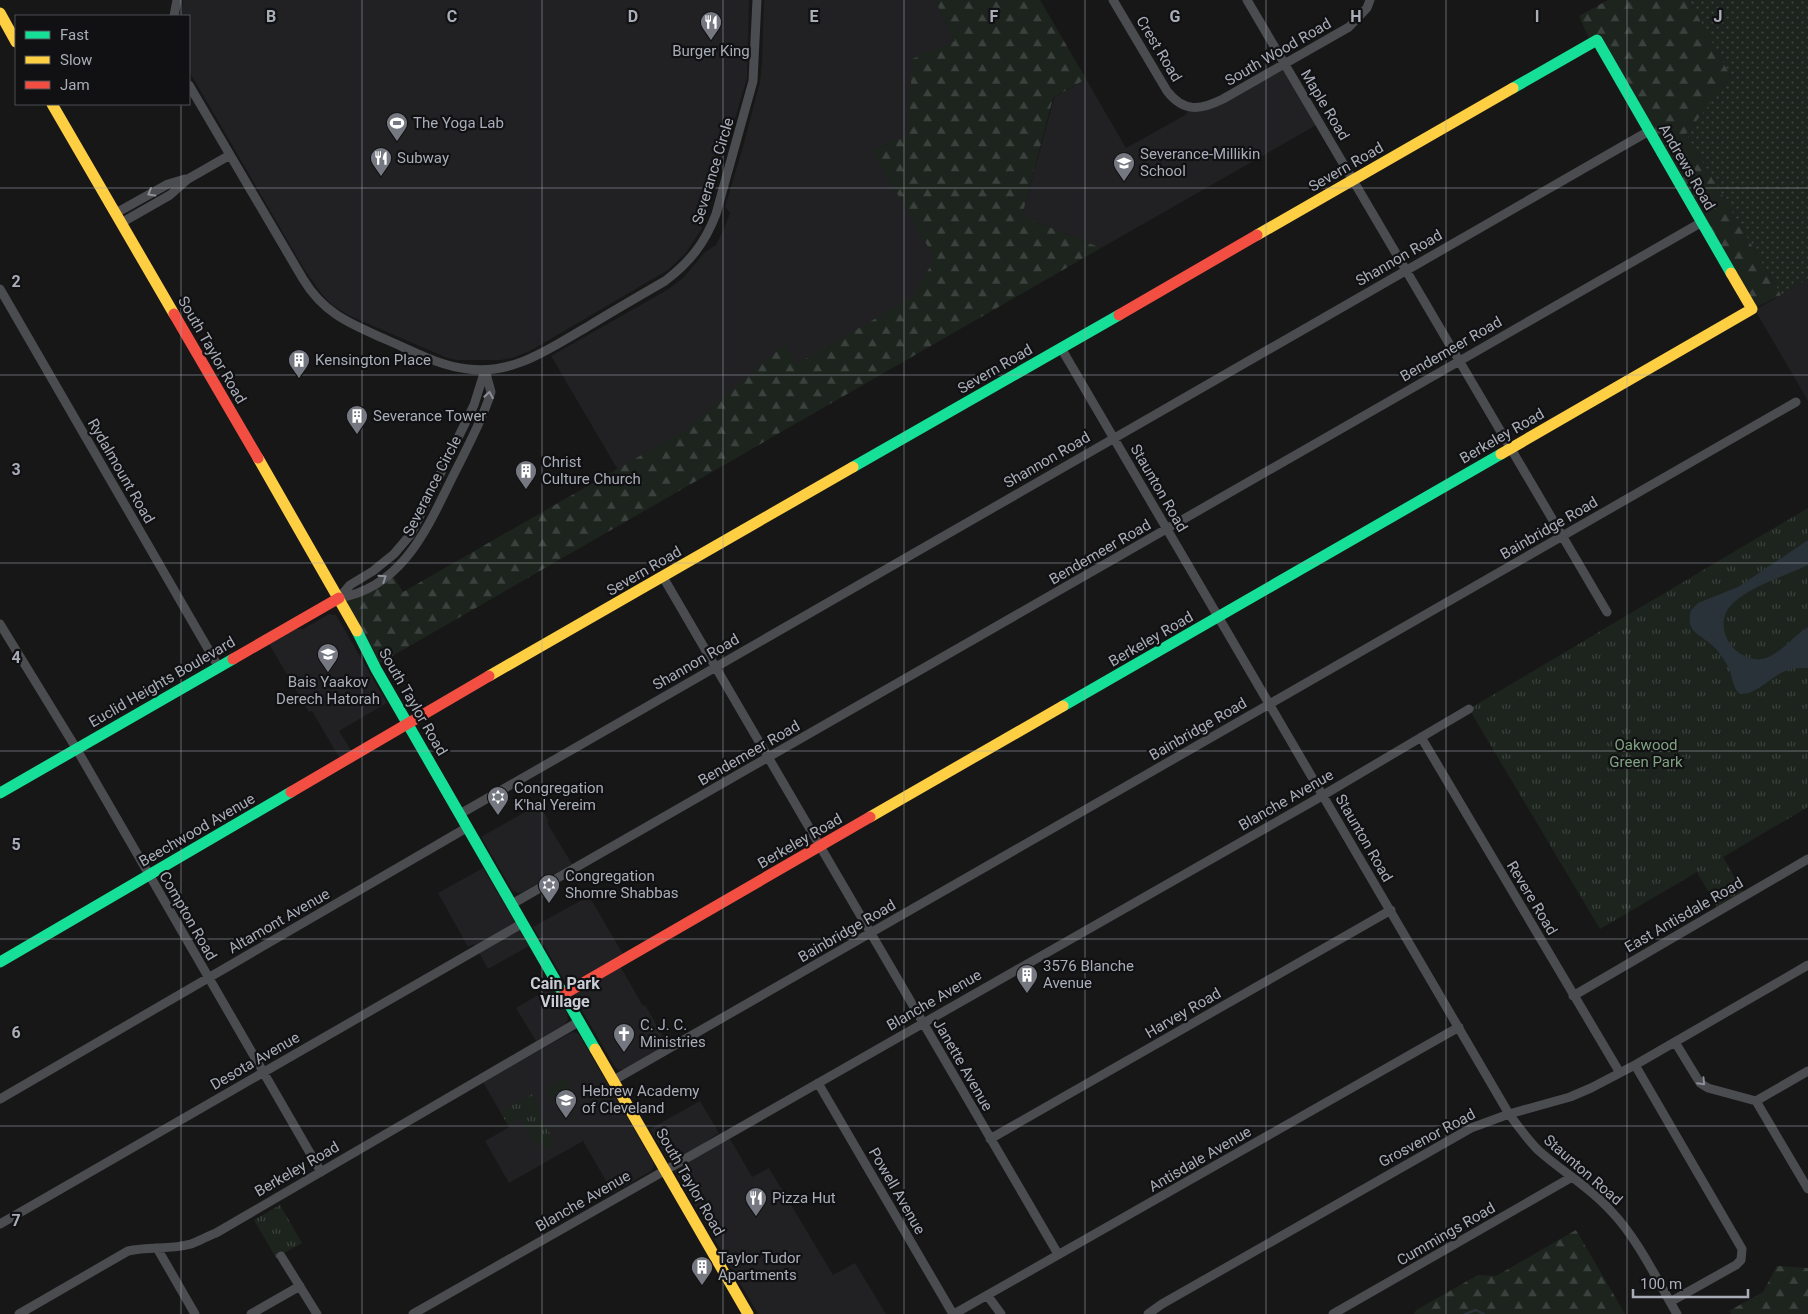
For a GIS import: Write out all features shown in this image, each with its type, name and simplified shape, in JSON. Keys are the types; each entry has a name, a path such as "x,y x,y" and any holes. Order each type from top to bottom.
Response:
{"street":[{"path":"174,15 177,0"},
{"name":"Severance Circle","path":"190,87 306,284 328,309 355,326 434,360 450,366 485,370 516,365 538,355 665,281 687,262 698,249 709,233 716,214 752,90 756,57 757,0"},
{"name":"Crest Road","path":"1113,0 1167,91 1173,99 1187,106"},
{"name":"Maple Road","path":"1247,0 1607,612"},
{"name":"South Wood Road","path":"1187,106 1196,108 1213,104 1349,27 1367,8 1370,0"},
{"path":"0,13 15,40"},
{"name":"Andrews Road","path":"1597,40 1752,309"},
{"name":"Severn Road","path":"408,724 1597,40"},
{"name":"South Taylor Road","path":"53,105 353,622 376,669 748,1314"},
{"name":"Shannon Road","path":"460,814 1649,131"},
{"path":"119,218 170,195 188,179 230,155"},
{"name":"Bendemeer Road","path":"512,904 1702,222"},
{"name":"Rydalmount Road","path":"0,289 218,666"},
{"name":"Berkeley Road","path":"564,994 1752,309"},
{"name":"Staunton Road","path":"1061,348 1509,1114 1538,1150 1595,1194 1612,1211 1630,1235 1677,1314"},
{"name":"Severance Circle","path":"339,598 352,584 394,554 411,534 474,405 485,370"},
{"name":"Bainbridge Road","path":"614,1080 1796,402"},
{"name":"Janette Avenue","path":"663,577 1058,1254"},
{"name":"Euclid Heights Boulevard","path":"0,793 339,598"},
{"name":"Compton Road","path":"0,624 76,748 321,1172"},
{"name":"Blanche Avenue","path":"413,1314 1469,709"},
{"name":"Beechwood Avenue","path":"0,962 408,724"},
{"name":"Revere Road","path":"1421,737 1620,1073"},
{"name":"Altamont Avenue","path":"0,1099 468,827"},
{"name":"East Antisdale Road","path":"1573,996 1808,859"},
{"name":"Harvey Road","path":"990,1139 1391,910"},
{"name":"Desota Avenue","path":"0,1224 523,923"},
{"name":"Grosvenor Road","path":"1148,1314 1162,1304 1471,1128 1509,1114 1570,1097 1620,1073 1808,965"},
{"name":"Berkeley Road","path":"19,1314 128,1251 142,1247 157,1248 190,1244 216,1233 580,1021"},
{"name":"Antisdale Avenue","path":"953,1314 1459,1027"},
{"path":"1675,1042 1700,1083 1708,1088 1756,1101 1806,1183"},
{"path":"1635,1065 1742,1249 1741,1260 1736,1265 1670,1302"},
{"path":"1756,1101 1808,1071"},
{"name":"Powell Avenue","path":"818,1083 953,1314"},
{"name":"Cummings Road","path":"1333,1314 1572,1177"},
{"path":"157,1248 195,1314"},
{"path":"282,1256 317,1314"},
{"path":"251,1314 300,1286"},
{"path":"987,1295 1001,1314"}],"shaded area":[{"path":"183,0 749,0 747,79 701,230 685,254 668,270 530,351 512,358 500,360 456,360 348,315 331,304 321,293 304,269 190,73 190,15 181,15"},
{"path":"764,0 935,0 987,105 872,150 958,298 628,487 551,356 667,290 683,278 705,252 716,245 730,213 725,207 760,82"},
{"name":"Severance-Millikin School","path":"1284,63 1320,123 1101,248 1022,216 1054,98 1086,79 1126,148 1187,114 1187,106 1196,108"},
{"path":"1808,279 1808,401 1755,310"},
{"path":"1808,540 1808,565 1759,586 1740,597 1726,612 1724,631 1734,648 1742,655 1761,659 1779,650 1808,627 1808,668 1795,668 1786,671 1752,692 1740,694 1735,688 1729,669 1722,656 1711,644 1696,633 1690,624 1691,610 1698,603 1738,587"},
{"name":"Bais Yaakov Derech Hatorah","path":"329,614 336,615 387,703 339,731 352,752 340,759 312,711 309,712 269,644 296,629 303,629"},
{"path":"539,804 549,821 547,823 572,864 518,893 512,890 481,837"},
{"path":"483,868 529,946 488,969 474,944 468,947 438,893"},
{"path":"589,896 627,961 620,966 668,1045 625,1069 619,1070 615,1067 533,927"},
{"path":"552,987 567,1013 568,1020 564,1025 536,1041 516,1008"},
{"name":"Hebrew Academy of Cleveland","path":"572,1032 580,1036 653,1162 654,1167 651,1171 613,1193 583,1141 509,1183 485,1141 509,1127 483,1082"},
{"path":"700,1101 719,1133 705,1142 709,1148 729,1137 752,1177 769,1168 833,1275 855,1263 886,1314 758,1314 650,1129"}],"green space":[{"path":"935,0 1040,0 1086,79 1053,98 1022,216 1101,248 380,663 376,669 339,598 391,572 403,592 687,429 785,344 797,364 911,298 935,259 872,150 909,135 912,59 955,41"},
{"path":"1608,0 1689,0 1731,77 1686,134 1781,295 1752,309 1597,40 1591,43 1579,16"},
{"path":"1689,0 1808,0 1808,279 1781,295 1686,134 1731,77"},
{"name":"Oakwood Green Park","path":"1808,508 1808,807 1723,857 1743,892 1717,907 1697,872 1600,929 1469,709"},
{"path":"564,1078 575,1096 567,1100 571,1107 561,1113 548,1093 550,1087"},
{"path":"532,1094 539,1107 537,1110 556,1144 545,1150 541,1144 533,1141 520,1118 508,1125 500,1112"},
{"path":"280,1205 302,1243 276,1258 254,1220"},
{"path":"1576,1230 1625,1314 1414,1314 1416,1310 1478,1275 1496,1276"},
{"path":"1777,1266 1808,1268 1808,1314 1731,1314 1729,1311 1763,1292"}],"waterway":[{"path":"1465,1314 1476,1310 1484,1314"}],"traffic: fast":[{"path":"1513,88 1597,40 1731,273"},
{"path":"853,467 1119,315"},
{"path":"1063,706 1501,454"},
{"path":"357,631 376,669 595,1049"},
{"path":"0,793 233,659"},
{"path":"0,962 291,792"}],"traffic: slow":[{"path":"0,13 15,40"},
{"path":"1257,235 1513,88"},
{"path":"53,105 174,314"},
{"path":"1501,454 1752,309 1731,273"},
{"path":"258,458 357,631"},
{"path":"489,676 853,467"},
{"path":"870,817 1063,706"},
{"path":"595,1049 748,1314"}],"traffic: jam":[{"path":"1119,315 1257,235"},
{"path":"174,314 258,458"},
{"path":"233,659 339,598"},
{"path":"291,792 489,676"},
{"path":"564,994 870,817"}],"place":[{"name":"Burger King","path":"711,41"},
{"name":"The Yoga Lab","path":"397,142"},
{"name":"Subway","path":"381,177"},
{"name":"Severance-Millikin School","path":"1124,182"},
{"name":"Kensington Place","path":"299,379"},
{"name":"Severance Tower","path":"357,435"},
{"name":"Christ Culture Church","path":"526,490"},
{"name":"Bais Yaakov Derech Hatorah","path":"328,673"},
{"name":"Congregation K'hal Yereim","path":"498,816"},
{"name":"Congregation Shomre Shabbas","path":"549,904"},
{"name":"3576 Blanche Avenue","path":"1027,994"},
{"name":"C. J. C. Ministries","path":"624,1053"},
{"name":"Hebrew Academy of Cleveland","path":"566,1119"},
{"name":"Pizza Hut","path":"756,1217"},
{"name":"Taylor Tudor Apartments","path":"702,1286"}],"district":[{"name":"Cain Park Village","path":"565,992"}]}
